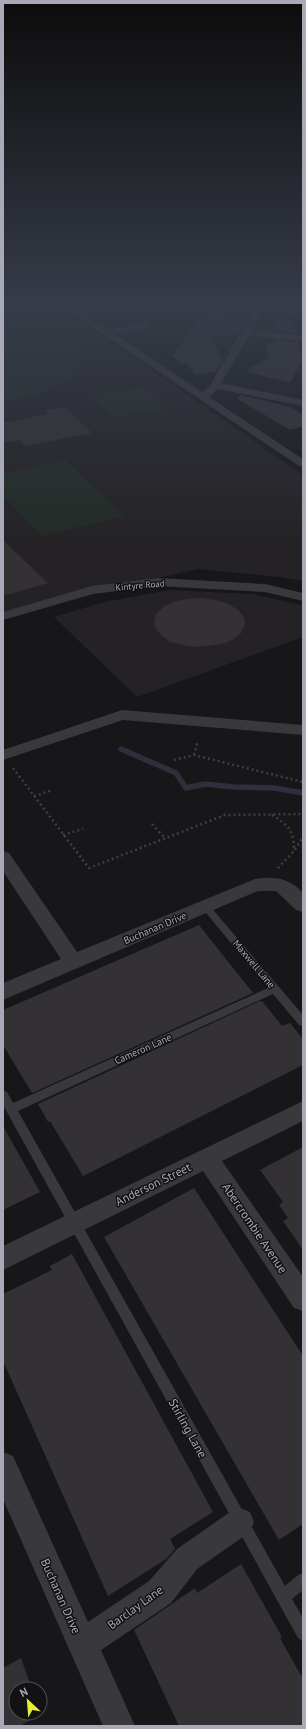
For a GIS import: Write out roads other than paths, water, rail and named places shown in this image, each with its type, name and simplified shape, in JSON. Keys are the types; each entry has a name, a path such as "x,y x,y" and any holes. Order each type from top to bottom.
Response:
{"street":[{"path":"183,384 303,464"},
{"path":"203,397 215,385 303,402"},
{"name":"Kintyre Road","path":"3,616 92,590 158,582 265,588 303,597"},
{"path":"8,761 122,715 303,730"},
{"path":"3,858 73,962"},
{"name":"Buchanan Drive","path":"3,992 255,885 270,882 287,888 303,905"},
{"name":"Anderson Street","path":"3,1258 303,1110"},
{"name":"Abercrombie Avenue","path":"207,1158 303,1299"},
{"name":"Buchanan Drive","path":"3,1466 119,1726"},
{"name":"Barclay Lane","path":"82,1644 160,1592 187,1559 240,1522"}],"lane":[{"name":"Maxwell Lane","path":"205,906 303,1022"},
{"name":"Cameron Lane","path":"10,1109 275,989"},
{"name":"Stirling Lane","path":"3,1095 73,1223 303,1633"},
{"path":"283,1597 303,1580"}],"waterway":[{"path":"121,749 176,773 186,788 205,784 234,787 274,788 303,793"}]}
